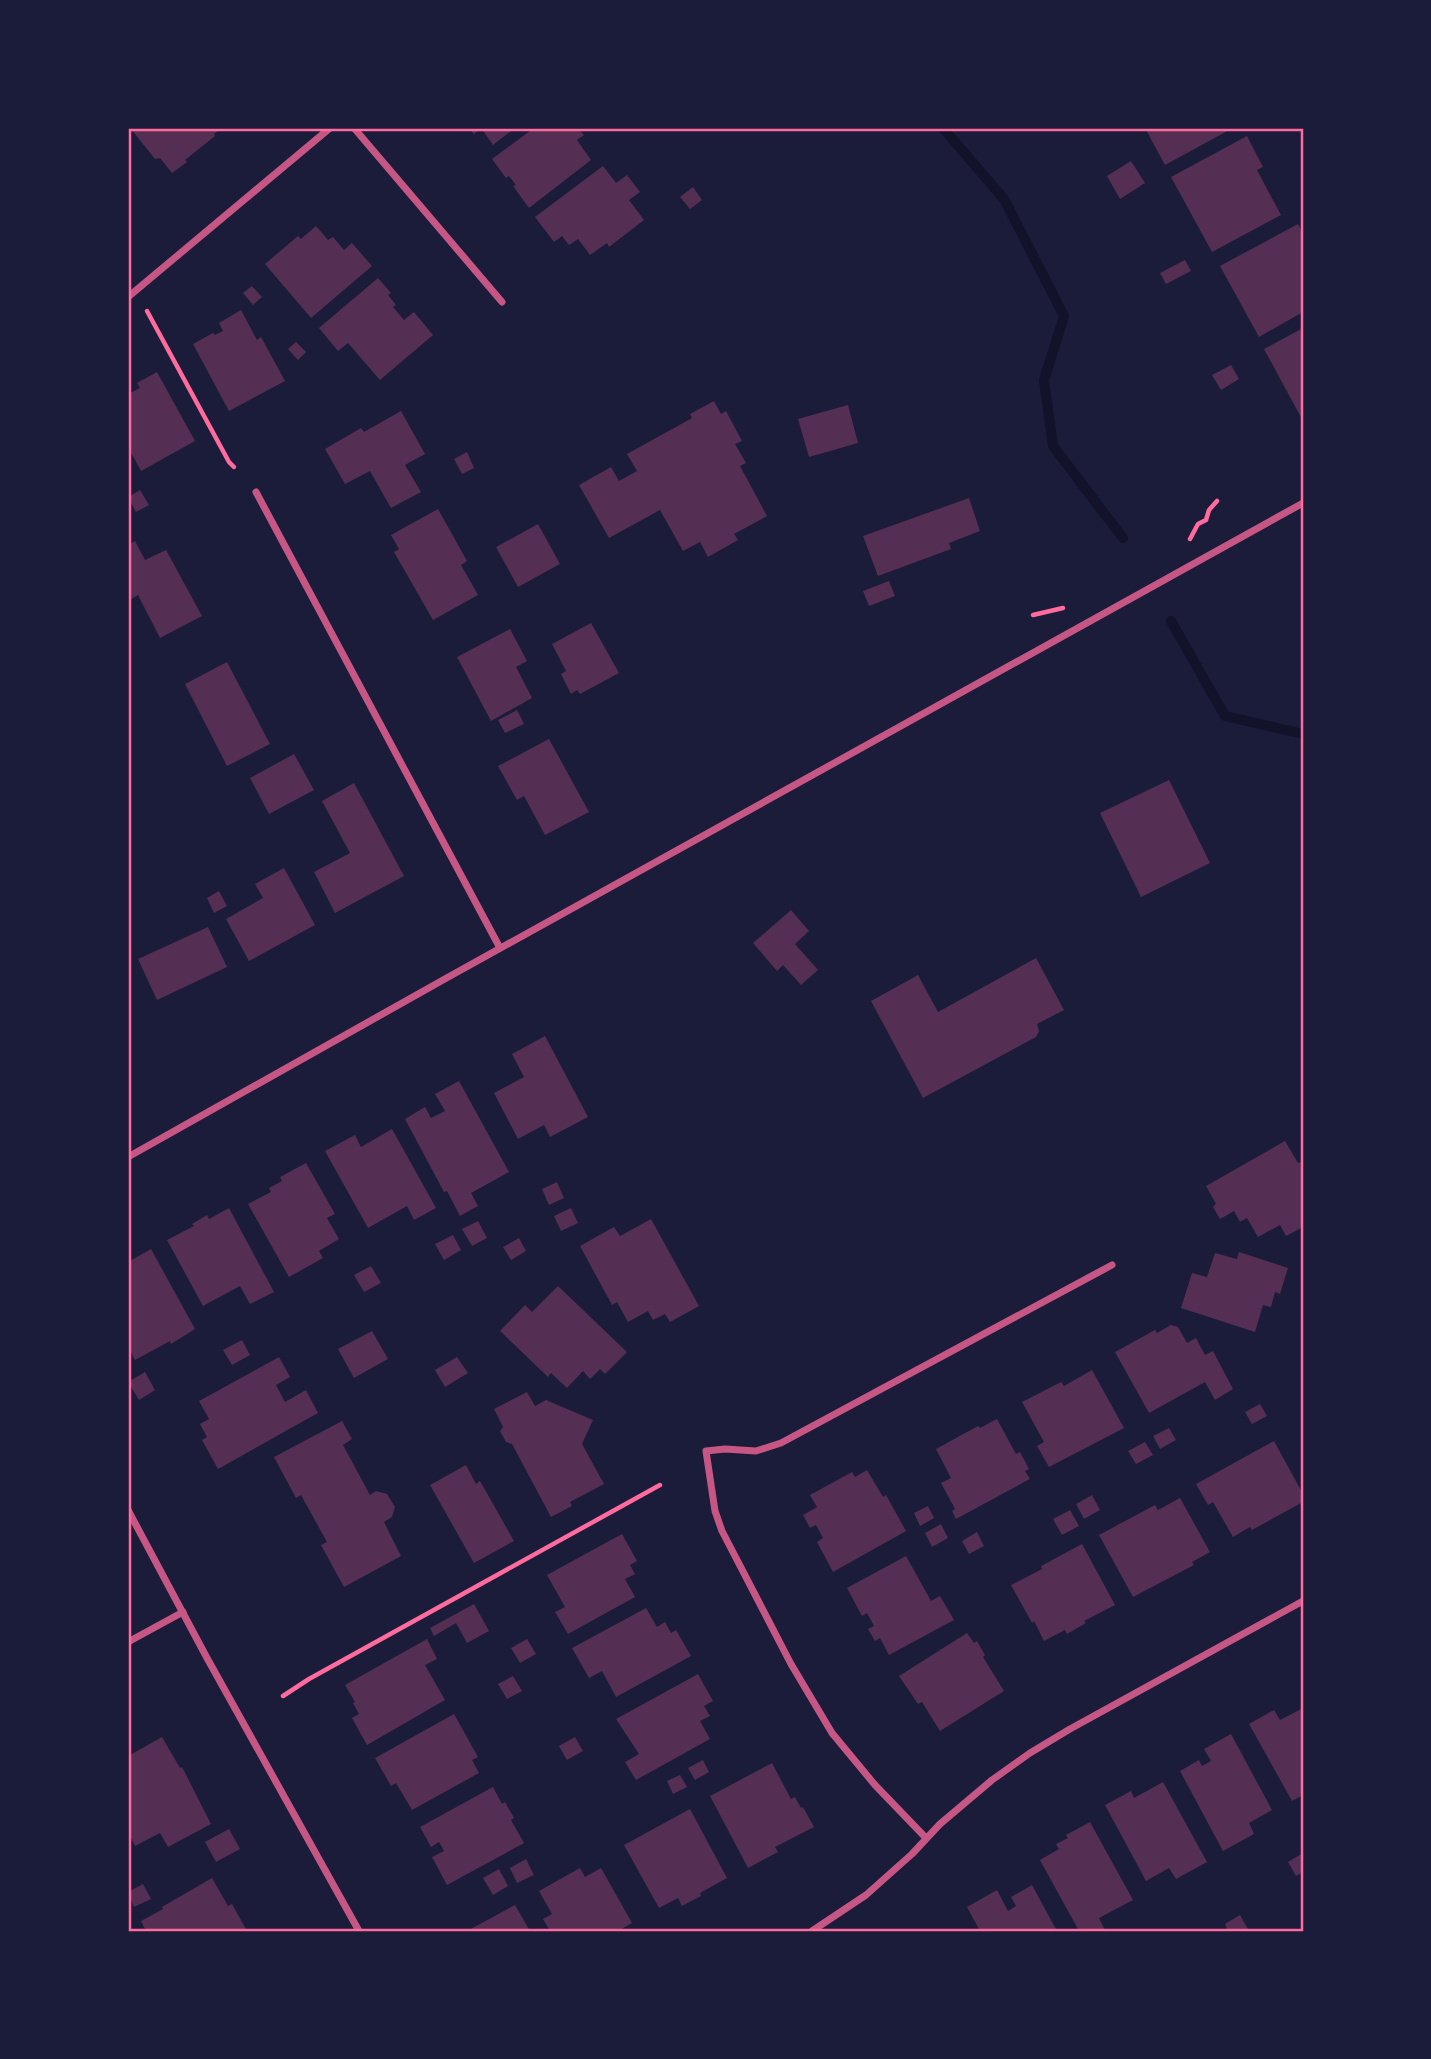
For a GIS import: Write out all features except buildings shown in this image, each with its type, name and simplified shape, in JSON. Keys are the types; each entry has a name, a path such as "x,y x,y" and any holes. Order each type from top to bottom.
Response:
{"street":[{"path":"128,297 330,128"},
{"path":"354,128 502,302"},
{"path":"256,492 500,948"},
{"path":"128,1157 1303,503"},
{"path":"926,1838 861,1770 832,1733 804,1687 722,1531 715,1511 706,1451 756,1451 781,1443 1112,1265"},
{"path":"128,1510 359,1931"},
{"path":"812,1931 866,1895 992,1780 1040,1747 1303,1601"},
{"path":"128,1642 183,1612"}],"path":[{"path":"147,311 234,467"},
{"path":"1190,540 1198,524 1206,520 1209,510 1217,501"},
{"path":"1033,615 1073,605"},
{"path":"283,1696 309,1679 660,1485"}],"waterway":[{"path":"943,128 1004,199 1064,316 1044,380 1053,446 1123,538"},
{"path":"1171,621 1225,716 1303,734"}]}
